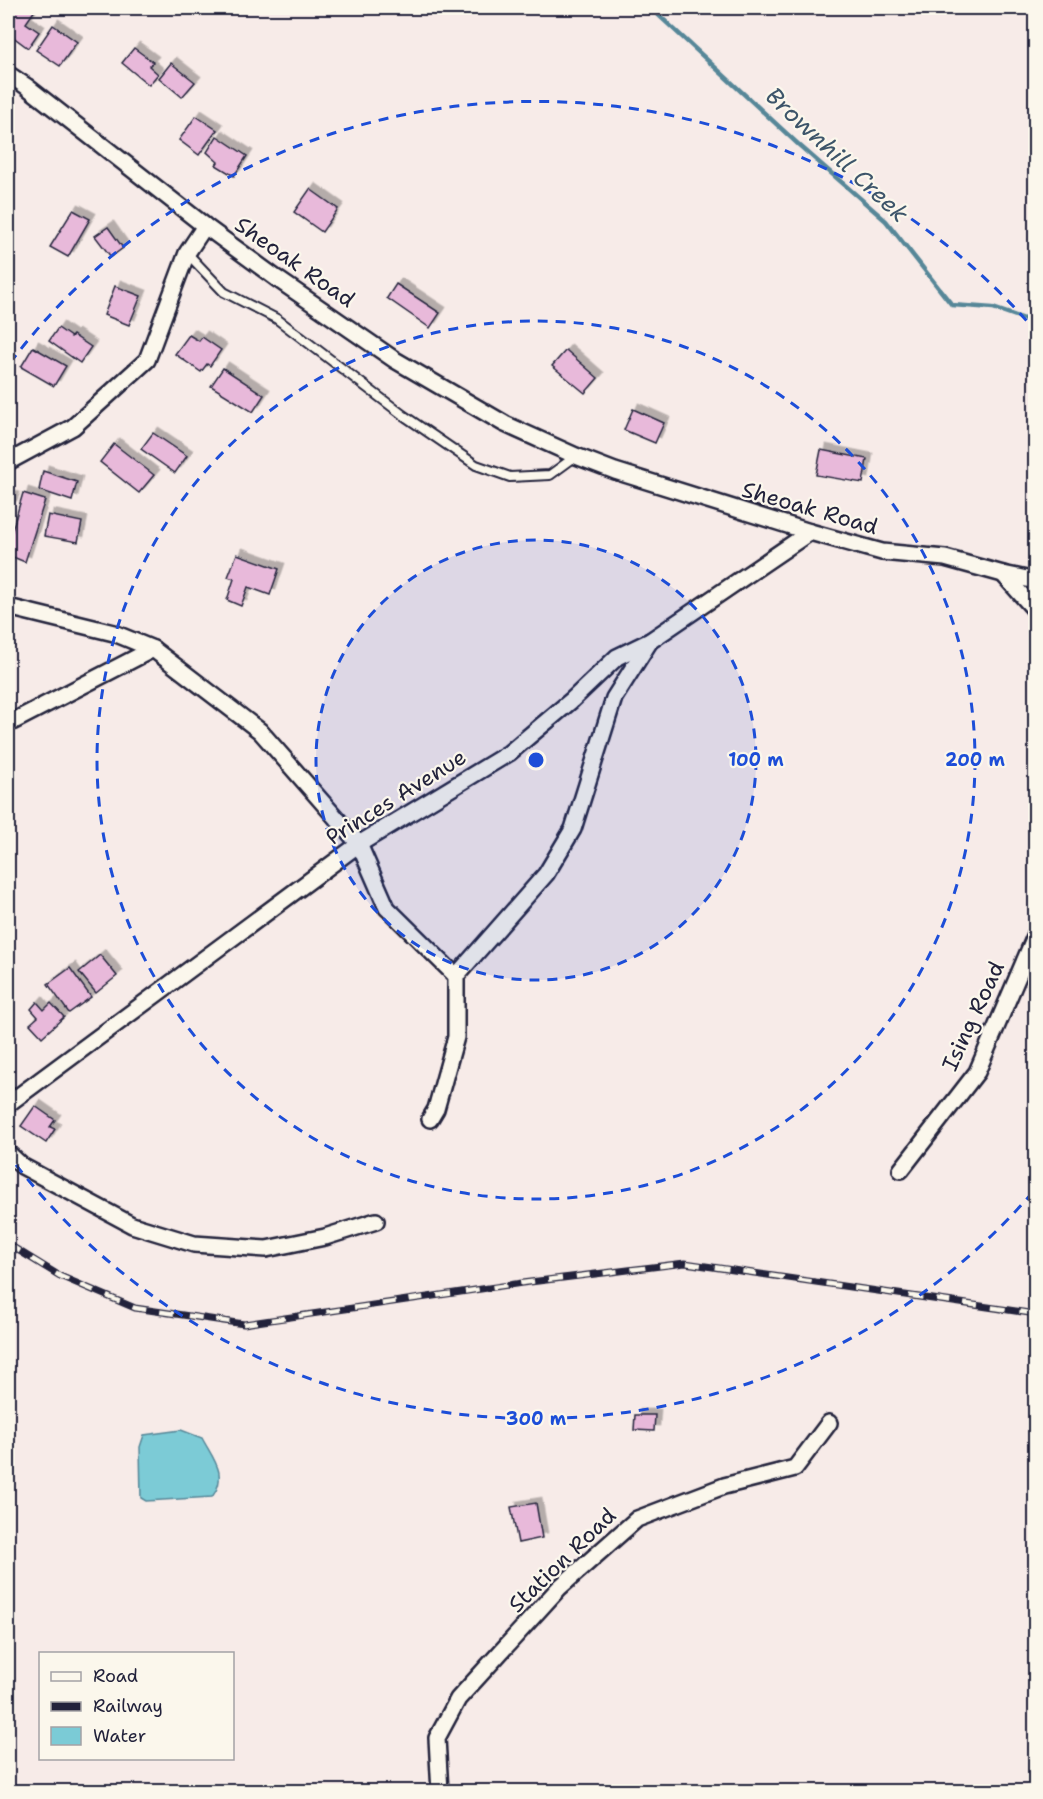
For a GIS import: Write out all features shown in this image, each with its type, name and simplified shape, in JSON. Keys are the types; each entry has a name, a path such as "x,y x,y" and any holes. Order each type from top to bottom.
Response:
{"street":[{"name":"Sheoak Road","path":"8,74 276,278 395,360 505,424 576,456 810,532 882,552 945,558 1035,581"},
{"path":"8,462 73,427 147,360 187,253 205,226"},
{"name":"Princes Avenue","path":"8,1104 359,844 509,753 572,700 617,657 650,641 810,532"},
{"path":"1003,574 1035,611"},
{"path":"8,607 114,633 153,649 260,731 359,844 387,908 456,976"},
{"path":"430,1119 436,1109 456,1037 456,976 546,874 573,829 614,698 650,641"},
{"path":"8,724 153,649"},
{"name":"Ising Road","path":"901,1170 977,1072 1035,934"},
{"path":"8,1153 22,1166 132,1225 194,1244 266,1249 325,1237 376,1221"},
{"name":"Station Road","path":"440,1791 437,1738 458,1699 559,1588 637,1520 724,1486 795,1468 829,1423"}],"lane":[{"path":"187,253 224,292 277,319 403,415 476,465 510,477 550,475 576,456"}],"water":[{"path":"181,1430 202,1438 218,1467 217,1489 212,1497 146,1501 141,1498 140,1447 144,1435"}],"building":[{"path":"14,8 35,10 26,23 39,32 28,48 8,33 8,17"},
{"path":"53,25 77,42 60,66 36,50"},
{"path":"134,48 153,62 149,66 158,74 149,85 122,63"},
{"path":"171,63 195,82 182,97 159,78"},
{"path":"196,116 217,130 199,155 179,140"},
{"path":"217,136 247,156 234,176 216,165 218,162 207,152"},
{"path":"310,189 338,209 322,232 294,212"},
{"path":"73,210 90,219 68,257 50,247"},
{"path":"108,227 123,248 111,257 95,236"},
{"path":"396,284 440,313 430,328 387,298"},
{"path":"115,286 141,296 129,325 104,315"},
{"path":"58,328 91,347 80,363 49,341"},
{"path":"189,335 199,341 202,337 221,350 210,366 207,364 201,372 175,354"},
{"path":"33,347 66,366 54,386 21,367"},
{"path":"566,350 598,378 585,393 552,366"},
{"path":"223,368 264,395 253,412 211,386"},
{"path":"633,409 664,423 655,443 624,430"},
{"path":"153,433 187,456 175,473 141,449"},
{"path":"114,444 154,475 139,493 100,462"},
{"path":"821,450 867,459 863,483 816,475"},
{"path":"43,471 77,482 72,501 39,490"},
{"path":"23,493 45,500 25,562 8,555 8,544"},
{"path":"8,496 14,498 11,506 8,506"},
{"path":"48,515 82,522 78,542 44,536"},
{"path":"237,554 279,569 270,595 248,587 241,606 227,600 234,579 228,577"},
{"path":"100,955 117,976 96,993 79,972"},
{"path":"70,968 91,997 69,1013 48,984"},
{"path":"37,1002 44,1010 51,1003 64,1017 42,1037 30,1024 38,1017 31,1009"},
{"path":"35,1106 55,1120 50,1127 55,1129 46,1143 21,1126"},
{"path":"635,1415 655,1415 654,1431 634,1430"},
{"path":"536,1503 542,1538 518,1543 511,1507"}],"waterway":[{"name":"Brownhill Creek","path":"651,8 799,145 886,221 952,305 993,308 1036,323"}],"railway":[{"path":"8,1244 60,1276 135,1308 244,1324 522,1283 685,1263 1036,1314"}]}
